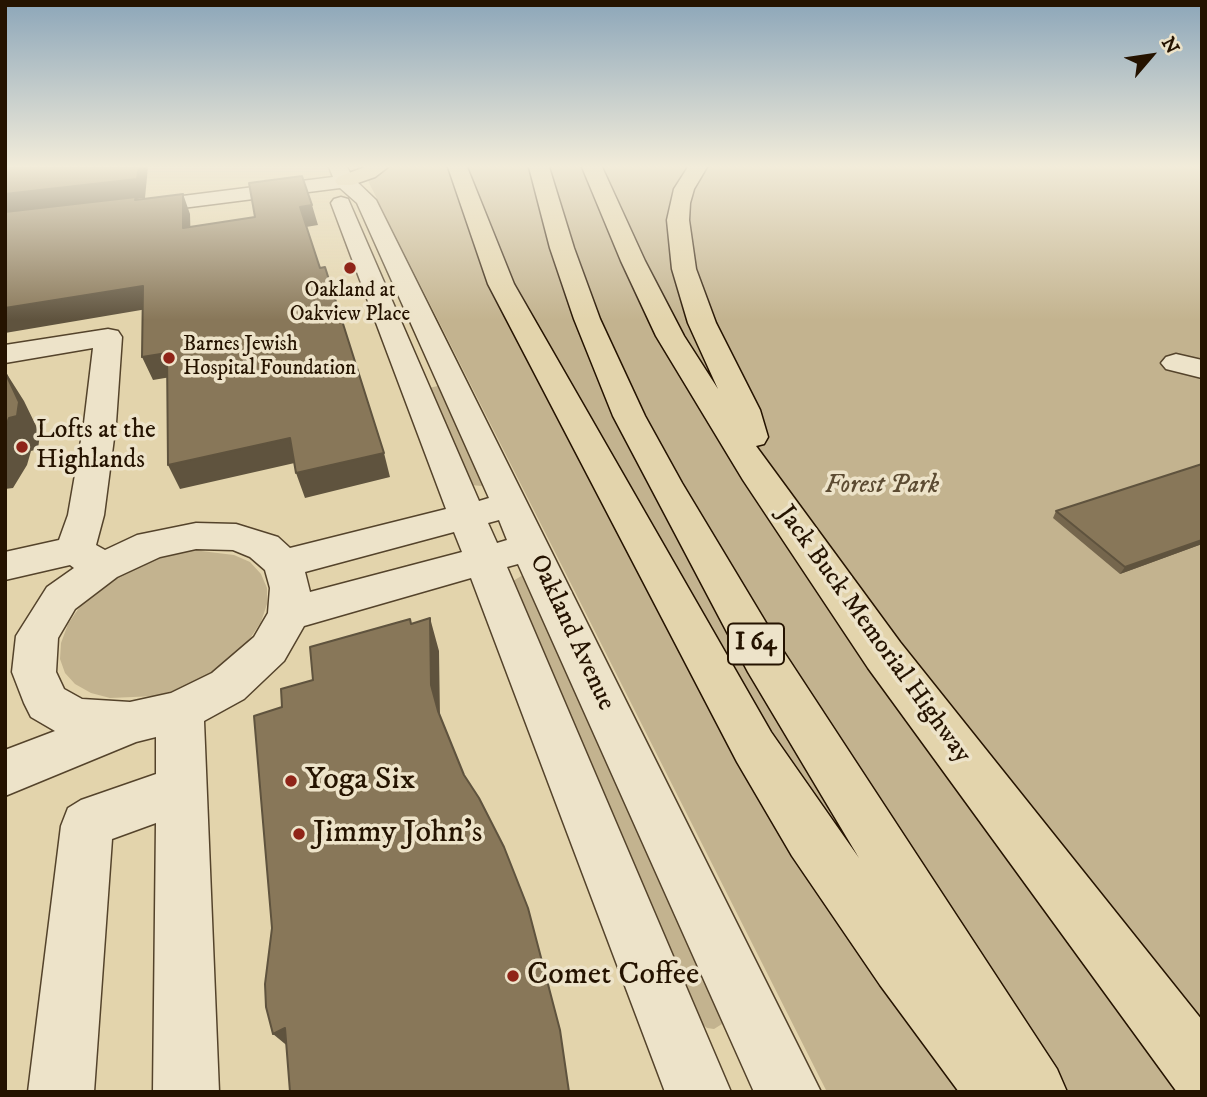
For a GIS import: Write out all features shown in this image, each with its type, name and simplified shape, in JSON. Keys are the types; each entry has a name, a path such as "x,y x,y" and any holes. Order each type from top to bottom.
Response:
{"highway":[{"path":"476,218 501,284 754,747 811,838 901,964 1000,1092"},
{"name":"I 64","path":"554,218 587,319 629,416 664,483 771,670 1034,1092"},
{"name":"Jack Buck Memorial Highway","path":"614,218 670,336 761,480 884,655 1202,1072"},
{"path":"678,218 684,269 702,323 744,410 761,480"}],"street":[{"name":"Oakland Avenue","path":"348,218 698,1092"},
{"name":"Oakland Avenue","path":"375,218 788,1092"},
{"path":"5,354 108,337 98,436 86,515 89,558 37,636 34,672 47,703 75,719 155,717"},
{"path":"283,564 511,505"},
{"path":"5,566 89,558 196,536 236,537 264,547 283,564 290,588 289,614 269,649 228,686 155,717 5,773"},
{"path":"289,614 531,547"},
{"path":"155,717 181,790 186,1092"},
{"path":"61,1092 87,826 99,818 181,790"}],"green space":[{"name":"Forest Park","path":"387,218 1202,218 1202,1092 827,1092"},
{"path":"442,385 485,483 482,486 470,485 429,388"},
{"path":"193,550 234,555 250,562 261,574 267,588 267,604 261,622 249,640 232,658 210,674 184,687 156,696 110,698 91,693 75,684 65,673 60,659 61,643 68,624 81,605 121,573 144,562"},
{"path":"523,575 529,577 726,1016 722,1024 714,1029 707,1028 700,1022 513,581"}],"building":[{"path":"5,218 183,218 183,228 247,218 304,218 320,268 325,267 384,453 296,473 290,438 168,465 167,353 142,357 143,286 5,308"},
{"path":"5,372 19,402 17,416 9,418 5,429"},
{"path":"1202,464 1202,540 1125,567 1056,511"},
{"path":"430,618 431,685 438,711 464,775 504,847 528,908 560,1030 569,1092 290,1092 285,1028 273,1034 266,1007 265,984 272,928 254,716 282,707 281,689 313,680 310,647 410,619 411,624"}],"place":[{"name":"Oakland at Oakview Place","path":"350,268"},
{"name":"Barnes Jewish Hospital Foundation","path":"169,358"},
{"name":"Lofts at the Highlands","path":"22,447"},
{"name":"Yoga Six","path":"291,781"},
{"name":"Jimmy John's","path":"299,834"},
{"name":"Comet Coffee","path":"513,976"}]}
